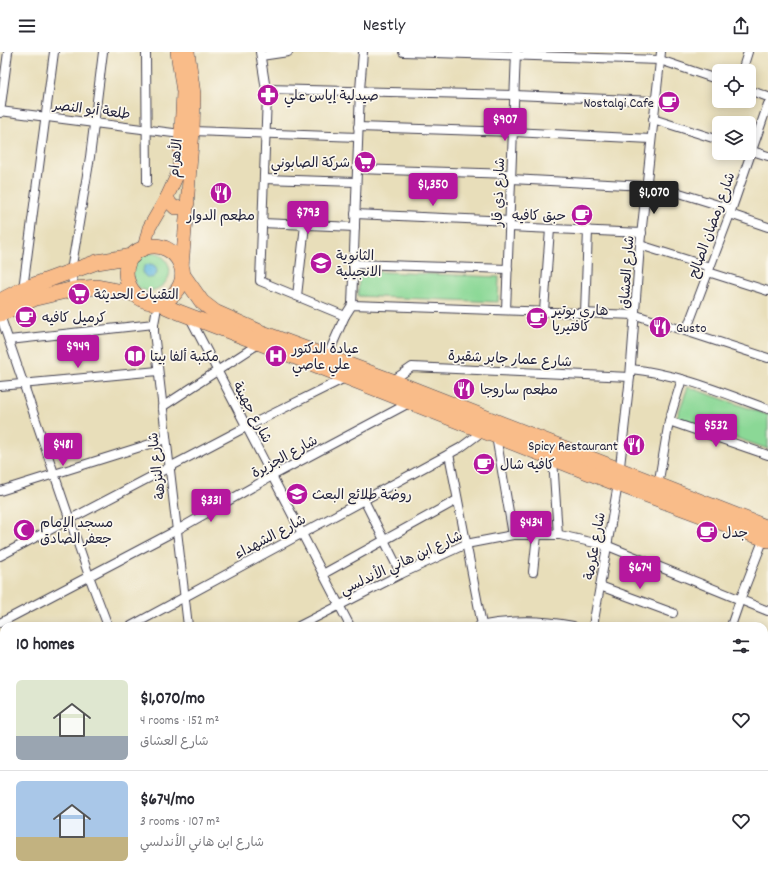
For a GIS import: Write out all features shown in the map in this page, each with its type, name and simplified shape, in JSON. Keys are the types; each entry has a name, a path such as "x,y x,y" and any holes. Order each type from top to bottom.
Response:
{"highway":[{"path":"0,301 23,289 97,262 138,252 155,246 167,249 177,256 183,271 202,302 215,312 260,332 392,382 619,477 767,535"},
{"path":"134,294 128,286 126,275 128,265 138,252"},
{"path":"0,315 36,298 74,289 97,287 134,294 146,301 160,302 170,298 177,292 182,284 183,271"},
{"path":"160,302 167,307 188,316 411,402 553,459 658,486 767,535"}],"main road":[{"name":"الأهرام","path":"177,52 187,132 188,203 183,271"},
{"name":"الأهرام","path":"138,252 179,171 194,94 188,52"},
{"path":"167,197 170,203 176,208 184,207 188,203"}],"street":[{"path":"0,111 8,52"},
{"path":"23,289 54,52"},
{"path":"74,289 71,271 90,157 103,52"},
{"path":"146,52 147,182"},
{"path":"288,52 261,54 266,89 260,281 345,316"},
{"path":"327,357 345,316 352,305 358,127 363,52"},
{"path":"403,52 660,56 712,77"},
{"path":"744,64 748,52"},
{"name":"شارع ذي قار","path":"506,310 516,53"},
{"name":"شارع العشاق","path":"619,477 631,373 640,245 660,56"},
{"path":"266,89 360,90 655,101"},
{"path":"756,93 768,97"},
{"name":"شارع رمضان الصالح","path":"756,135 768,104"},
{"name":"طلعة أبو النصر","path":"0,111 147,129 187,132 358,137"},
{"path":"653,119 712,138"},
{"path":"358,127 513,132 651,139"},
{"path":"756,152 768,156"},
{"name":"شارع رمضان الصالح","path":"686,331 731,212 747,160"},
{"path":"357,169 647,184 768,226"},
{"path":"264,179 356,182"},
{"path":"355,214 509,224 550,229 642,233"},
{"path":"262,223 355,227"},
{"path":"297,296 304,225"},
{"path":"544,312 550,229"},
{"path":"585,313 588,230"},
{"path":"640,245 768,291"},
{"path":"353,264 508,269"},
{"name":"شارع النزهة","path":"160,302 154,324 158,371 188,622"},
{"path":"352,305 636,316 768,358"},
{"path":"0,315 89,576 106,622"},
{"name":"شارع جهينة","path":"188,316 348,622"},
{"path":"9,340 154,324"},
{"path":"162,407 218,372 260,343"},
{"name":"شارع عمار جابر شقيرة","path":"392,382 412,367 631,373 659,372 768,409"},
{"path":"0,386 158,371"},
{"path":"0,556 246,427 347,377"},
{"path":"658,486 669,421 682,379"},
{"name":"شارع الجزيرة","path":"2,622 177,530 272,476 411,402"},
{"path":"669,421 768,455"},
{"path":"490,433 513,535"},
{"name":"شارع الشهداء","path":"138,622 448,454 490,433"},
{"path":"0,491 166,439"},
{"path":"448,454 458,500 479,622"},
{"path":"553,459 558,535"},
{"name":"شارع عكرمة","path":"594,622 619,477"},
{"path":"364,500 402,574"},
{"path":"323,574 458,500"},
{"name":"شارع ابن هاني الأندلسي","path":"307,622 466,544 513,535 558,535 608,546 768,611"},
{"path":"533,572 537,535"},
{"path":"732,622 767,535"},
{"path":"600,586 673,612"}],"green space":[{"path":"158,253 167,262 170,270 168,278 156,289 149,291 141,289 134,281 132,264 140,254"},
{"path":"359,271 499,277 498,302 358,296"},
{"path":"688,387 768,415 768,449 677,417"}],"water":[{"path":"150,264 155,266 157,271 155,276 150,278 145,276 143,271 145,266"}],"place":[{"name":"صيدلية إياس علي","path":"268,95"},
{"name":"Nostalgi Cafe","path":"669,102"},
{"name":"شركة الصابوني","path":"365,162"},
{"name":"مطعم الدوار","path":"221,193"},
{"name":"حبق كافيه","path":"582,215"},
{"name":"الثانوية الانجيلية","path":"321,263"},
{"name":"التقنيات الحديثة","path":"79,294"},
{"name":"كرميل كافيه","path":"26,317"},
{"name":"هاري بوتير كافتيريا","path":"537,318"},
{"name":"Gusto","path":"660,327"},
{"name":"مكتبة ألفا بيتا","path":"135,356"},
{"name":"عيادة الدكتور علي عاصي","path":"276,356"},
{"name":"مطعم ساروجا","path":"464,389"},
{"name":"Spicy Restaurant","path":"634,445"},
{"name":"كافيه شال","path":"484,464"},
{"name":"روضة طلائع البعث","path":"297,494"},
{"name":"مسجد الإمام جعفر الصادق","path":"24,530"},
{"name":"جدل","path":"707,532"}]}
